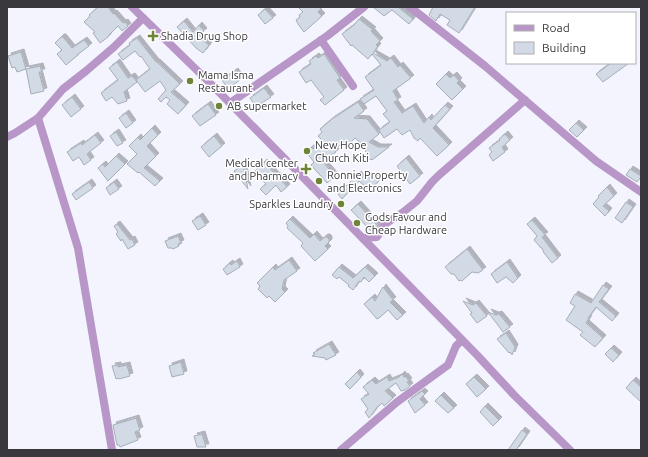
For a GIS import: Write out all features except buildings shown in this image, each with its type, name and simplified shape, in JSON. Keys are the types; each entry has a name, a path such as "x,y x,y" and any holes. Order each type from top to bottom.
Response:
{"street":[{"path":"132,7 230,103 363,238 514,395 570,450"},
{"path":"230,103 321,40 364,7"},
{"path":"410,7 485,66 596,161 641,192"},
{"path":"7,136 15,133 38,118 63,89 114,47 143,18"},
{"path":"321,40 353,86"},
{"path":"363,238 377,237 385,224 417,201 438,176 526,100"},
{"path":"38,118 78,248 112,450"},
{"path":"342,450 397,402 448,365 456,346 462,340"}],"place":[{"name":"Shadia Drug Shop","path":"153,36"},
{"name":"Mama Isma Restaurant","path":"190,81"},
{"name":"AB supermarket","path":"219,106"},
{"name":"New Hope Church Kiti","path":"307,151"},
{"name":"Medical center and Pharmacy","path":"306,169"},
{"name":"Ronnie Property and Electronics","path":"319,181"},
{"name":"Sparkles Laundry","path":"341,204"},
{"name":"Gods Favour and Cheap Hardware","path":"357,223"}]}
